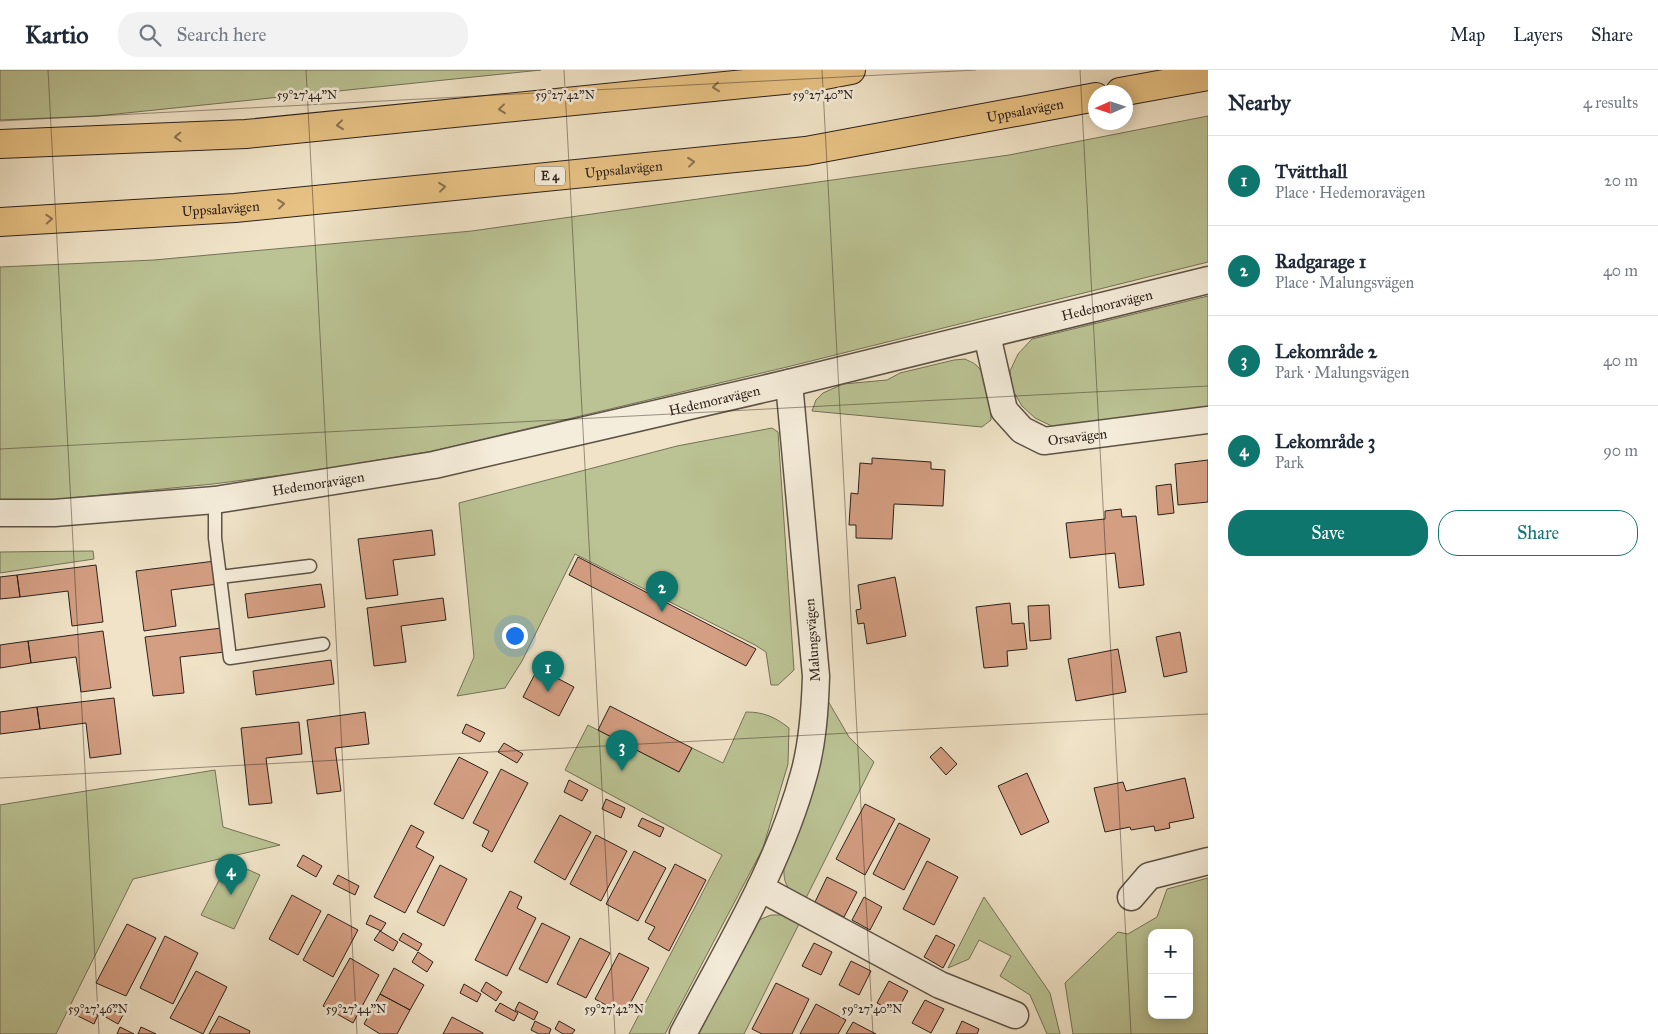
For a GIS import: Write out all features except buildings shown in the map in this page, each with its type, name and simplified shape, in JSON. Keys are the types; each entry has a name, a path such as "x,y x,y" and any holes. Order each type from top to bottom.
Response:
{"highway":[{"path":"0,144 246,134 814,77 851,70"},
{"path":"1133,90 1208,76"},
{"name":"Uppsalavägen","path":"0,222 235,208 806,150 1088,98"}],"street":[{"name":"Hedemoravägen","path":"0,513 54,513 215,500 434,466 789,383 1208,280"},
{"name":"Orsavägen","path":"987,335 1004,410 1022,430 1044,441 1208,420"},
{"name":"Malungsvägen","path":"683,1034 760,888 786,827 805,772 815,711 816,676 789,383"},
{"path":"1131,897 1149,876 1208,861"},
{"path":"760,888 940,985 1015,1014"}],"lane":[{"path":"215,500 215,538 230,658 323,644"},
{"path":"220,577 310,566"}],"green space":[{"path":"0,70 541,70 97,116 0,120"},
{"path":"1208,116 1208,262 787,367 433,451 306,472 213,484 50,500 0,501 0,267 154,260 472,231 1009,155"},
{"path":"1208,296 1208,410 1058,429 1035,418 1022,406 1012,389 1010,371 1018,354 1032,339"},
{"path":"965,359 980,369 986,383 991,420 982,427 812,411 816,400 823,393 843,384 887,380 900,373"},
{"path":"772,428 778,432 794,670 778,685 771,685 766,652 575,554 522,661 505,688 457,696 474,657 459,503 677,446"},
{"path":"93,551 94,559 0,573 0,552"},
{"path":"821,689 849,737 874,762 805,900 788,887 784,878 784,865"},
{"path":"746,712 769,716 789,728 788,764 763,848 665,1034 629,1034 722,855 565,770 588,725 679,772 692,748 723,763"},
{"path":"215,770 223,827 280,845 133,879 56,1034 0,1034 0,805"},
{"path":"229,861 260,875 234,929 201,915"},
{"path":"1208,878 1208,1034 1073,1034 1065,983 1118,932 1128,934 1157,917 1167,889"},
{"path":"984,897 1050,993 1060,1034 1047,1034 1030,995 1000,976 1011,956 979,940 969,959 948,968"},
{"path":"771,915 783,915 799,924 744,1034 697,1034 752,929 761,919"}],"place":[{"name":"Radgarage 1","path":"662,612"},
{"name":"Tvätthall","path":"548,692"},
{"name":"Lekområde 2","path":"622,771"},
{"name":"Lekområde 3","path":"231,895"}]}
